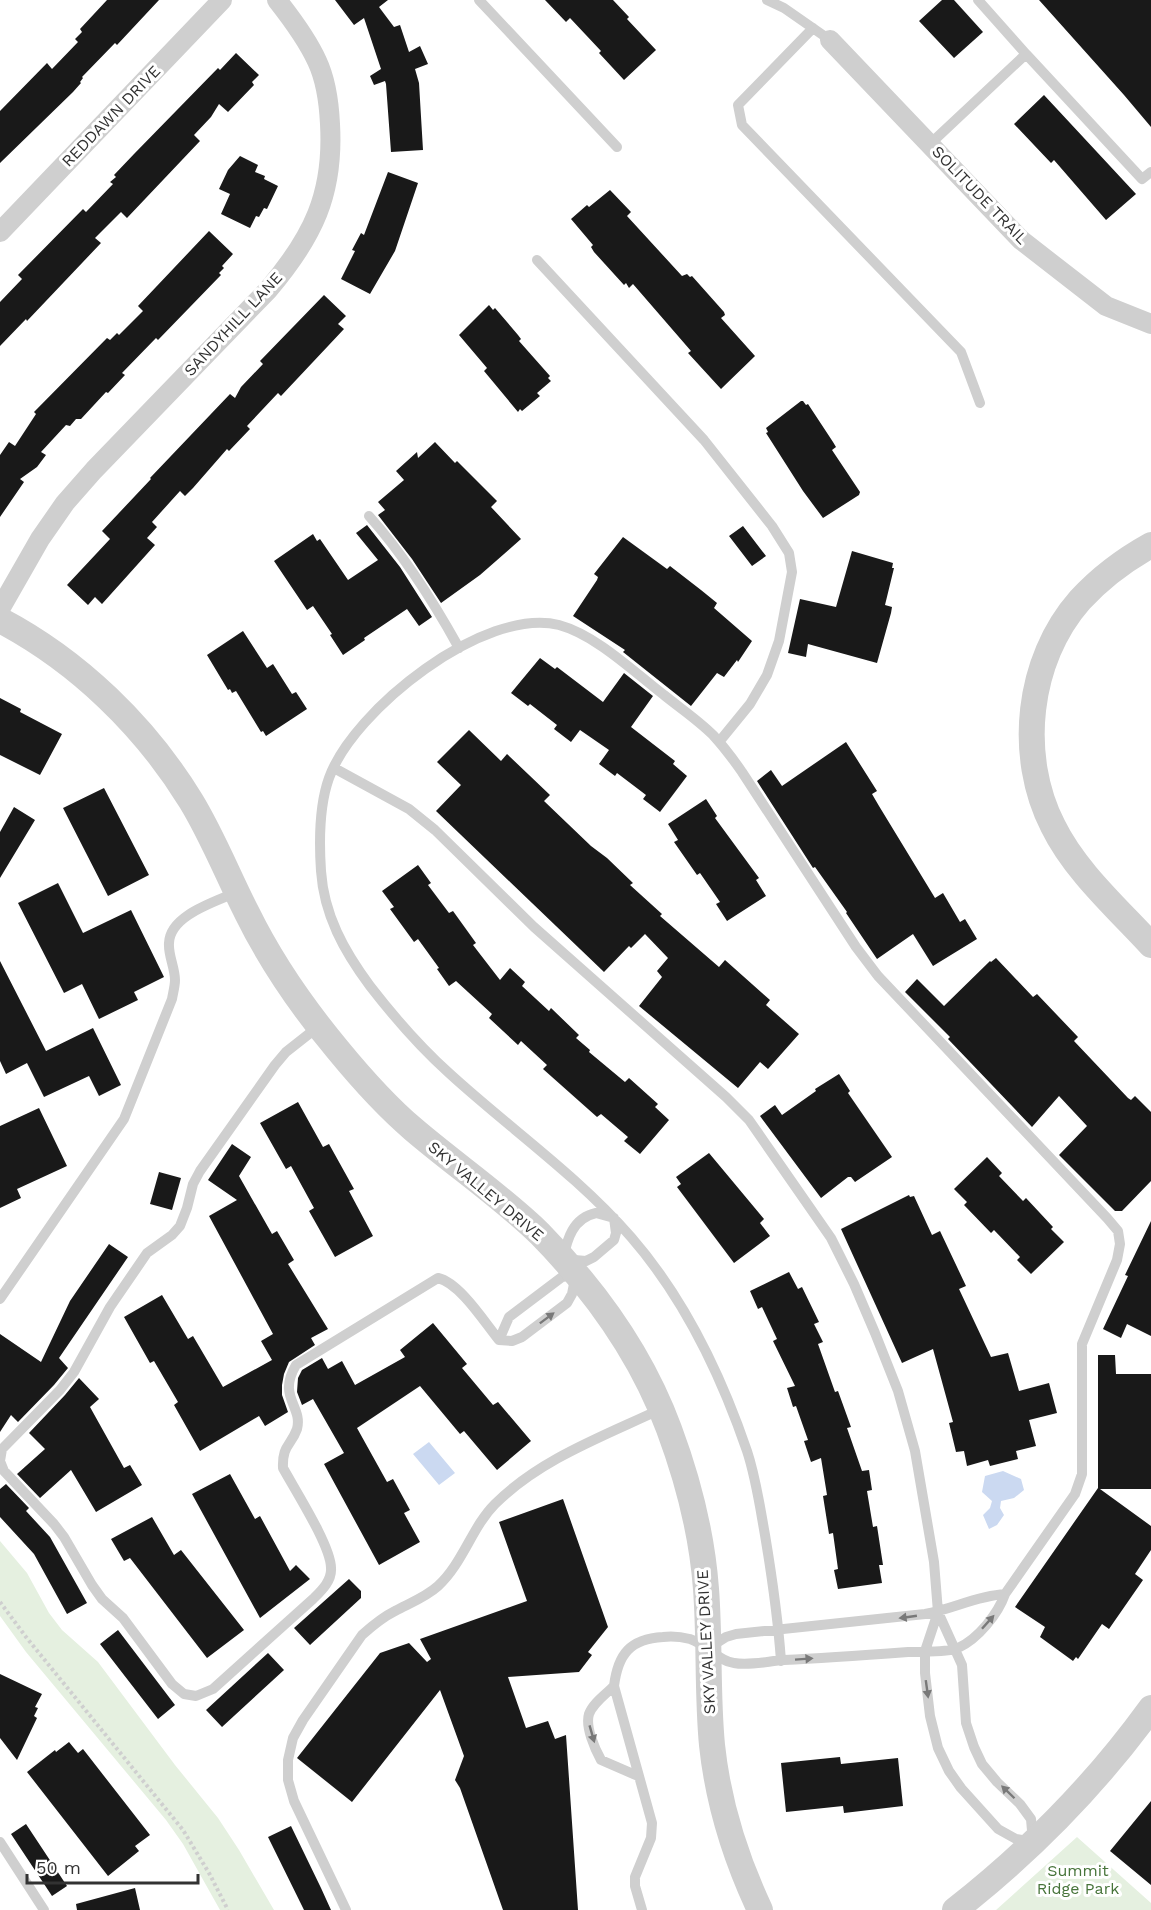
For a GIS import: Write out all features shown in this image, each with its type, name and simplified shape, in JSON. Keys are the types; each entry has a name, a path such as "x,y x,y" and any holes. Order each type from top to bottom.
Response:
{"street":[{"name":"REDDAWN DRIVE","path":"0,232 222,0"},
{"name":"SANDYHILL LANE","path":"0,609 40,539 65,502 268,290 306,238 319,210 328,181 332,147 330,109 318,62 303,36 277,0"},
{"name":"SOLITUDE TRAIL","path":"830,40 1021,240 1106,306 1151,324"},
{"path":"1151,544 1125,559 1103,576 1079,601 1059,629 1043,662 1032,727 1033,765 1040,795 1053,826 1068,851 1151,945"},
{"name":"SKY VALLEY DRIVE","path":"0,620 61,658 106,697 143,735 190,801 269,953 319,1026 376,1093 410,1127 539,1233 597,1300 649,1383 684,1474 697,1525 706,1587 712,1748 719,1789 732,1840 760,1910"},
{"path":"955,1910 1033,1842 1097,1775 1151,1708"}],"lane":[{"path":"479,0 616,147"},
{"path":"768,0 784,8 830,40"},
{"path":"978,0 1142,179 1151,172"},
{"path":"813,28 738,105 742,126 961,352 980,403"},
{"path":"930,144 1026,54"},
{"path":"537,260 704,440 772,526 789,553 792,572 779,641 767,675 750,704 719,742"},
{"path":"369,516 426,588 459,648"},
{"path":"642,1910 635,1886 635,1876 651,1838 652,1824 614,1686 616,1671 630,1647 641,1639 670,1636 690,1639 736,1664 781,1661 956,1649 990,1623 1005,1594 1075,1494 1082,1474 1082,1344 1117,1260 1120,1244 1118,1232 1107,1218 878,976 856,947 742,772 709,731 602,647 566,628 557,624 534,623 505,628 459,648 429,666 394,694 366,720 334,768 329,776 323,804 320,834 325,902 336,933 354,965 382,1002 417,1042 451,1075 596,1199 633,1238 688,1318 710,1359 748,1454 761,1510 779,1630 781,1661"},
{"path":"334,768 409,809 435,830 534,927 726,1097 749,1120 831,1238 858,1294 898,1391 915,1451 926,1508 938,1612 962,1665 966,1723 974,1747 982,1764 1031,1819 1033,1842 1016,1839 998,1829 961,1788 949,1771 938,1748 930,1716 925,1673 925,1651 938,1612"},
{"path":"0,1299 124,1119 172,999 175,980 169,944 171,933 177,923 186,916 237,892"},
{"path":"319,1026 286,1052 275,1065 200,1171 193,1184 180,1226 172,1235 147,1253 110,1307 74,1372 60,1390 2,1449 0,1461 4,1471 54,1524 102,1599 123,1618 172,1684 184,1694 196,1696 213,1689 325,1587 332,1570 328,1552 283,1468 283,1456 297,1428 296,1414 288,1390 290,1375 296,1365 438,1278 446,1280 462,1295 499,1340 512,1341 522,1337 567,1304 572,1294 568,1236 573,1228 588,1215 596,1213 614,1218"},
{"path":"499,1340 508,1317 562,1277 569,1267 594,1257 614,1240 616,1233 614,1218"},
{"path":"346,1910 294,1801 288,1780 288,1760 293,1738 303,1720 362,1635 380,1620 425,1596 439,1585 453,1570 494,1505 513,1488 543,1465 660,1410"},
{"path":"707,1649 726,1637 736,1634 893,1619 938,1612 984,1596 1005,1594"},
{"path":"614,1686 596,1703 589,1714 589,1725 601,1760 638,1776"},
{"path":"0,1842 44,1910"}],"path":[{"path":"0,1602 183,1830 228,1910"}],"green space":[{"path":"0,1541 27,1573 49,1613 62,1630 98,1662 218,1818 274,1910 220,1910 183,1844 166,1820 26,1652 0,1616"},
{"name":"Summit Ridge Park","path":"1077,1837 1151,1903 1151,1910 996,1910"}],"water":[{"path":"429,1442 455,1473 439,1485 413,1454"},
{"path":"1003,1471 1021,1479 1024,1490 1014,1498 1001,1501 1000,1508 1004,1515 997,1525 989,1529 983,1515 990,1508 992,1501 982,1492 985,1476"}],"building":[{"path":"107,0 159,0 117,45 115,43 82,77 81,83 73,92 0,163 0,111 47,63 52,69 78,42 75,39 82,32 80,29"},
{"path":"335,0 388,0 379,7 394,27 400,25 409,52 420,46 428,64 415,69 419,83 423,150 391,152 386,84 385,81 374,85 370,76 381,69 364,18 354,25"},
{"path":"545,0 613,0 656,50 624,80 570,18 566,22"},
{"path":"942,0 954,0 983,32 954,58 919,21"},
{"path":"1039,0 1151,0 1151,127 1124,95"},
{"path":"236,53 259,75 252,82 254,85 228,112 219,104 211,117 194,135 200,141 127,218 121,212 95,238 101,243 0,346 0,302 22,279 18,275 83,209 86,212 113,184 110,182 116,177 114,175 218,68 220,70"},
{"path":"1044,95 1136,194 1106,220 1054,160 1051,163 1014,124"},
{"path":"240,156 258,165 255,172 278,186 267,209 264,208 259,217 256,216 250,228 221,214 230,194 219,189 228,170"},
{"path":"388,172 418,183 395,251 370,294 341,279 355,251 352,250 361,233 364,235"},
{"path":"610,190 631,212 627,216 682,276 687,274 692,276 724,312 725,315 721,318 755,356 721,389 688,353 691,351 633,284 629,288 626,283 624,285 594,252 591,247 593,245 571,219"},
{"path":"209,231 233,254 222,266 224,268 219,273 221,275 158,340 156,338 122,373 125,375 108,393 106,392 81,419 76,419 70,426 66,425 41,452 46,455 37,467 20,479 24,482 0,517 0,455 9,442 15,446 36,414 34,412 107,338 110,340 117,333 119,335 143,311 138,306"},
{"path":"324,295 346,316 338,324 344,329 281,396 278,393 247,426 250,429 229,451 227,449 185,496 180,491 152,522 157,527 147,538 155,545 102,604 95,597 88,605 67,585 110,539 102,531 230,394 235,398 241,387 263,364 260,361"},
{"path":"489,305 493,310 495,308 521,339 519,341 550,376 548,378 551,381 537,393 540,396 522,411 520,409 518,412 484,371 487,368 459,335"},
{"path":"801,401 808,404 833,442 836,447 832,450 860,492 859,495 823,518 766,433 768,432 766,428"},
{"path":"435,442 497,501 491,507 521,539 480,575 441,603 412,559 378,515 385,510 378,502 404,480 396,471 417,452 418,458"},
{"path":"367,525 400,567 432,617 419,626 407,609 343,655 313,606 307,610 274,561 313,534 317,541 320,539 348,580 378,560 356,533"},
{"path":"743,526 766,556 752,566 729,536"},
{"path":"623,537 667,569 670,566 701,590 717,603 714,608 752,641 738,662 737,660 724,677 717,673 691,706 623,652 625,650 573,616 597,580 598,577 594,574"},
{"path":"852,551 893,563 892,568 894,568 885,605 892,607 877,663 808,644 806,657 788,653 800,599 836,607"},
{"path":"243,631 267,668 273,664 292,694 296,692 307,709 266,736 263,731 261,732 236,691 232,693 230,689 228,690 207,655"},
{"path":"540,658 555,669 557,667 603,702 624,673 653,696 631,727 675,761 673,764 687,776 660,812 643,799 646,795 617,773 615,776 599,764 609,750 580,730 571,742 554,729 557,725 530,704 528,706 511,693"},
{"path":"0,698 21,709 20,712 62,734 40,775 0,755"},
{"path":"469,730 501,761 507,754 550,795 544,801 633,883 630,885 662,914 660,916 719,967 725,960 770,1000 766,1005 799,1034 768,1069 760,1062 738,1088 639,1006 662,977 657,971 668,958 645,934 631,948 629,946 604,972 436,811 461,785 437,762"},
{"path":"846,742 877,791 872,794 935,898 943,893 960,922 965,919 977,939 933,966 913,934 877,959 847,912 815,867 813,868 757,781 771,770 782,786"},
{"path":"104,788 149,875 108,896 63,808"},
{"path":"706,799 717,816 715,818 759,878 756,880 766,896 727,921 716,904 720,902 700,873 697,875 674,842 678,840 668,824"},
{"path":"14,807 35,820 0,878 0,832"},
{"path":"418,865 431,883 428,885 449,913 453,911 476,943 473,945 500,980 510,968 525,982 522,986 549,1011 551,1008 579,1035 576,1038 590,1050 589,1052 625,1082 629,1078 658,1104 655,1107 669,1120 640,1154 624,1141 628,1137 601,1114 597,1117 543,1069 547,1065 521,1041 518,1045 489,1018 492,1014 456,981 449,986 418,939 414,942 390,909 394,907 382,891"},
{"path":"58,883 83,933 131,910 164,977 134,992 138,1000 99,1019 82,984 64,993 18,903"},
{"path":"996,958 1033,997 1037,994 1078,1037 1074,1041 1128,1098 1131,1100 1135,1096 1151,1112 1151,1181 1122,1211 1115,1211 1059,1155 1087,1126 1059,1096 1032,1127 948,1039 950,1037 905,992 917,979 944,1006 990,961"},
{"path":"0,961 46,1051 93,1028 121,1085 99,1096 89,1076 44,1097 27,1063 6,1074 0,1061"},
{"path":"839,1074 850,1091 848,1093 892,1157 855,1182 848,1177 821,1198 760,1116 775,1105 782,1115 816,1091 815,1089"},
{"path":"298,1102 323,1147 329,1144 354,1189 349,1191 373,1236 335,1257 309,1211 314,1208 291,1166 286,1169 260,1123"},
{"path":"39,1108 67,1166 17,1189 21,1198 0,1208 0,1126"},
{"path":"232,1144 251,1157 239,1176 272,1234 277,1231 294,1260 288,1264 328,1329 311,1338 315,1345 289,1362 282,1385 282,1395 288,1412 265,1426 259,1416 200,1451 174,1405 178,1402 154,1361 150,1363 124,1317 162,1295 188,1339 193,1336 223,1387 272,1360 261,1341 273,1334 209,1216 237,1200 208,1180"},
{"path":"709,1153 764,1219 760,1223 770,1236 734,1263 677,1187 681,1184 676,1177"},
{"path":"987,1157 1002,1173 999,1176 1023,1201 1026,1198 1064,1242 1031,1274 1017,1260 1020,1257 994,1230 991,1233 964,1205 967,1202 954,1189"},
{"path":"159,1172 181,1178 172,1210 150,1204"},
{"path":"909,1195 914,1196 932,1235 940,1231 966,1286 959,1289 991,1357 1008,1353 1019,1391 1049,1383 1057,1413 1029,1420 1036,1446 1016,1451 1018,1459 990,1466 988,1460 967,1466 964,1451 956,1452 949,1423 953,1422 933,1349 902,1363 841,1229"},
{"path":"1151,1221 1151,1336 1127,1324 1121,1338 1103,1329 1128,1276 1125,1275"},
{"path":"109,1244 128,1257 59,1358 68,1368 18,1422 11,1415 0,1432 0,1334 41,1362 70,1301"},
{"path":"789,1272 798,1289 802,1287 819,1322 814,1324 823,1342 818,1344 835,1392 838,1391 851,1427 847,1428 862,1471 869,1470 872,1490 867,1491 873,1527 877,1526 883,1565 879,1565 882,1583 838,1589 834,1570 838,1569 833,1533 829,1534 823,1496 827,1495 821,1458 811,1462 804,1441 808,1440 787,1388 795,1386 773,1341 777,1339 762,1307 758,1309 750,1291"},
{"path":"433,1323 467,1364 462,1368 493,1405 498,1402 531,1441 497,1470 464,1431 460,1434 420,1386 357,1428 387,1482 393,1479 410,1510 404,1513 420,1542 379,1565 324,1464 344,1453 313,1399 302,1405 297,1392 298,1378 302,1370 322,1358 328,1369 342,1361 355,1385 405,1357 400,1350"},
{"path":"1098,1355 1115,1355 1116,1374 1151,1374 1151,1489 1100,1489 1151,1526 1151,1550 1135,1574 1143,1580 1109,1629 1102,1624 1078,1659 1076,1657 1073,1661 1040,1637 1045,1627 1015,1607 1098,1488"},
{"path":"79,1378 99,1399 90,1407 124,1468 130,1465 142,1485 96,1512 71,1470 40,1498 17,1474 45,1449 29,1433"},
{"path":"230,1474 255,1519 260,1516 290,1571 296,1565 310,1579 260,1618 192,1494"},
{"path":"6,1484 29,1508 26,1511 50,1537 87,1603 67,1614 34,1554 0,1517 0,1489"},
{"path":"563,1499 608,1627 588,1652 592,1655 579,1672 508,1677 526,1728 548,1721 555,1739 566,1735 578,1910 503,1910 460,1788 455,1780 464,1756 440,1690 352,1802 297,1758 380,1653 409,1643 427,1662 431,1659 420,1639 527,1601 499,1522"},
{"path":"152,1517 174,1555 181,1550 244,1630 207,1658 130,1558 124,1561 111,1539"},
{"path":"349,1579 361,1591 361,1598 310,1645 294,1628"},
{"path":"118,1630 175,1705 158,1719 100,1644"},
{"path":"268,1653 284,1670 222,1727 206,1710"},
{"path":"0,1674 42,1694 35,1707 38,1708 34,1716 37,1718 17,1760 0,1738"},
{"path":"69,1742 78,1753 83,1749 150,1835 135,1846 139,1851 108,1876 27,1772"},
{"path":"840,1757 841,1764 898,1758 903,1806 844,1813 843,1806 786,1812 781,1763"},
{"path":"1151,1801 1151,1885 1110,1851"},
{"path":"26,1824 67,1886 52,1896 11,1834"},
{"path":"291,1826 331,1910 304,1910 268,1837"},
{"path":"135,1888 140,1910 77,1910 76,1904"}]}
